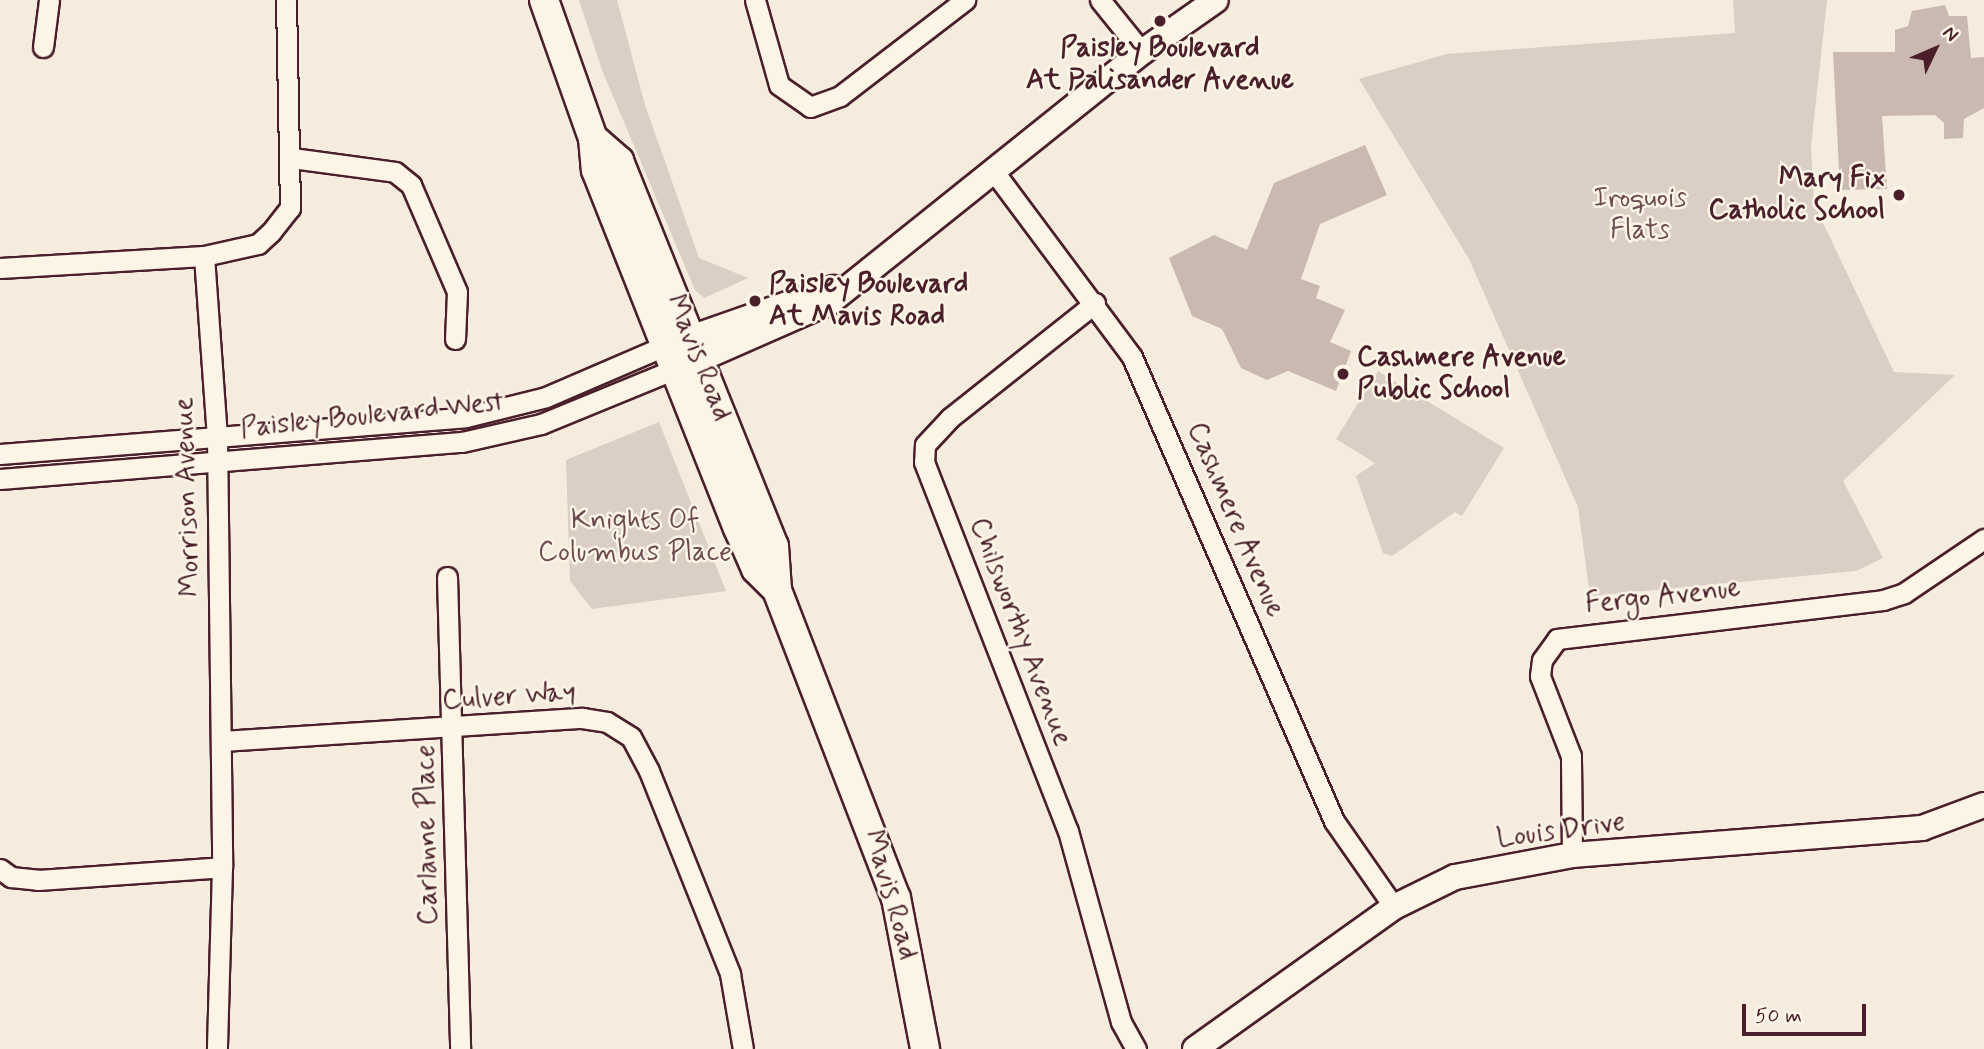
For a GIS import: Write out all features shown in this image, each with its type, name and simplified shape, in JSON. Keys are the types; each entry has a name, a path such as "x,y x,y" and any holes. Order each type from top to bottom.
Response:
{"main road":[{"name":"Mavis Road","path":"544,0 593,138 596,170 774,546 776,590 896,898 925,1049"}],"street":[{"path":"43,47 49,0"},
{"path":"0,268 204,256 258,244 271,232 290,208 292,158 286,0"},
{"path":"755,0 779,85 810,107 840,96 965,0"},
{"path":"1100,0 1142,52"},
{"name":"Paisley Boulevard West","path":"0,454 490,413 683,353 790,324 830,302 844,286 995,173 1142,52 1216,0"},
{"path":"292,158 395,172 411,185 457,292 455,340"},
{"name":"Cashmere Avenue","path":"995,173 1095,303 1132,357 1334,821 1394,907"},
{"name":"Morrison Avenue","path":"204,256 217,436 222,741 217,1049"},
{"name":"Chilsworthy Avenue","path":"1095,303 950,418 925,445 924,463 1068,831 1121,1022 1136,1049"},
{"name":"Paisley Boulevard West","path":"0,479 445,444 509,433 683,353"},
{"name":"Fergo Avenue","path":"1572,855 1571,756 1540,676 1542,660 1557,639 1883,600 1904,593 1984,539"},
{"name":"Carlanne Place","path":"447,577 454,729 460,1049"},
{"name":"Culver Way","path":"222,741 454,729 582,718 607,722 631,737 730,974 743,1049"},
{"name":"Louis Drive","path":"1195,1049 1394,907 1455,877 1572,855 1922,828 1984,805"},
{"path":"0,869 11,877 38,880 222,867"}],"green space":[{"path":"579,0 617,0 645,105 699,258 748,278 704,298 695,290 602,70"},
{"name":"Iroquois Flats","path":"1733,0 1827,0 1811,147 1814,204 1894,372 1955,375 1843,481 1883,558 1856,571 1590,596 1578,507 1469,259 1359,79 1447,54 1735,33"},
{"path":"1378,371 1504,448 1462,516 1455,512 1392,556 1383,553 1356,476 1375,463 1336,439"},
{"name":"Knights Of Columbus Place","path":"659,422 726,591 592,609 570,581 566,460"}],"building":[{"path":"1945,5 1949,16 1967,16 1971,58 1984,57 1984,108 1964,119 1963,138 1944,139 1944,123 1935,115 1882,116 1887,189 1840,190 1833,52 1895,52 1895,30 1908,26 1912,11"},
{"path":"1365,145 1387,195 1320,224 1301,279 1320,286 1316,298 1345,310 1330,342 1351,351 1336,391 1288,371 1267,380 1241,368 1222,329 1192,316 1169,258 1214,235 1247,250 1274,183"}],"place":[{"name":"Paisley Boulevard At Palisander Avenue","path":"1160,21"},
{"name":"Mary Fix Catholic School","path":"1899,195"},
{"name":"Paisley Boulevard At Mavis Road","path":"755,301"},
{"name":"Cashmere Avenue Public School","path":"1343,374"}]}
